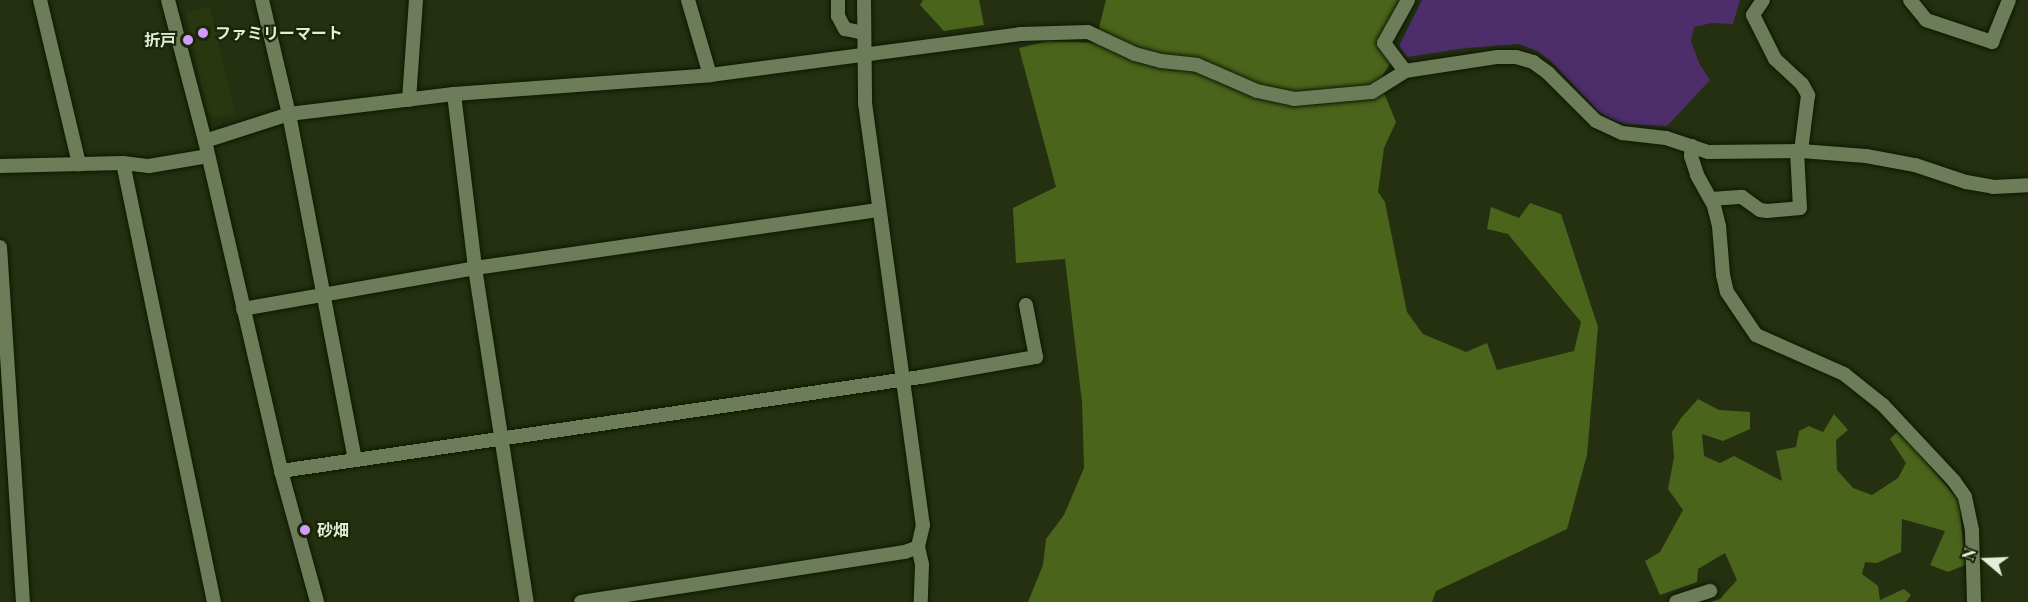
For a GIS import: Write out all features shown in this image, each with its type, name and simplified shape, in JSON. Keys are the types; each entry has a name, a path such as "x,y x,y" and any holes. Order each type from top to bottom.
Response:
{"street":[{"path":"40,0 79,164"},
{"path":"168,0 205,141 281,471 317,602"},
{"path":"262,0 289,114 326,297 355,460"},
{"path":"409,100 416,0"},
{"path":"688,0 710,75"},
{"path":"838,0 838,16 845,29 864,33"},
{"path":"864,0 865,103 923,525 918,547 922,565 921,602"},
{"path":"1405,71 1384,43 1408,0"},
{"path":"1711,199 1742,197 1760,210 1767,211 1800,208 1799,151 1808,95 1802,84 1775,59 1753,15 1763,0"},
{"path":"1910,0 1926,20 1992,42 2008,0"},
{"path":"205,141 289,114 454,94 710,75 1020,34 1088,32 1135,54 1161,61 1197,65 1257,91 1294,99 1372,92 1405,71 1498,57 1516,57 1533,62 1548,73 1596,121 1622,133 1666,138 1708,152 1799,151 1866,156 1915,165 1966,182 1993,187 2028,185"},
{"path":"454,94 475,268 527,602"},
{"path":"1692,146 1691,156 1697,175 1711,199 1719,226 1723,275 1727,292 1756,334 1844,374 1883,405 1922,445 1965,497 1972,531 1974,602"},
{"path":"0,166 123,163 149,166 208,156"},
{"path":"123,163 214,602"},
{"path":"243,309 326,297 475,268 878,210"},
{"path":"0,247 23,602"},
{"path":"281,471 1036,357 1026,305"},
{"path":"581,602 905,552 918,547"},
{"path":"1676,602 1710,591"}],"shaded area":[{"path":"923,0 979,0 984,25 944,31 920,5"},
{"path":"1106,0 1400,0 1378,41 1393,59 1379,81 1396,122 1384,148 1378,192 1385,202 1407,312 1423,334 1466,352 1487,343 1497,370 1574,351 1581,322 1508,234 1487,229 1491,207 1519,218 1530,203 1561,214 1598,327 1587,455 1567,529 1436,591 1432,602 1028,602 1043,565 1046,539 1064,515 1084,468 1082,402 1065,259 1016,263 1013,208 1056,187 1019,48 1049,41 1095,43"},
{"path":"1422,0 1740,0 1733,24 1712,23 1694,27 1691,41 1699,63 1710,80 1667,126 1626,124 1610,119 1598,111 1552,62 1537,51 1519,44 1466,48 1407,57 1399,46"},
{"path":"210,7 235,114 216,118 207,112 186,12"},
{"path":"1698,399 1719,410 1750,412 1750,429 1723,441 1702,434 1704,456 1720,463 1734,456 1782,481 1776,451 1796,447 1799,431 1809,426 1823,432 1834,414 1848,430 1836,440 1837,470 1853,488 1872,495 1898,478 1906,463 1890,439 1899,430 1959,501 1965,565 1948,572 1930,565 1945,531 1902,519 1901,552 1877,563 1865,562 1862,574 1878,586 1880,600 1904,589 1911,595 1906,602 1710,602 1720,599 1737,580 1725,553 1698,569 1697,582 1660,595 1645,561 1660,552 1683,510 1668,489 1674,457 1672,432"}],"place":[{"name":"ファミリーマート","path":"203,33"},
{"name":"折戸","path":"188,40"},
{"name":"砂畑","path":"305,530"}]}
